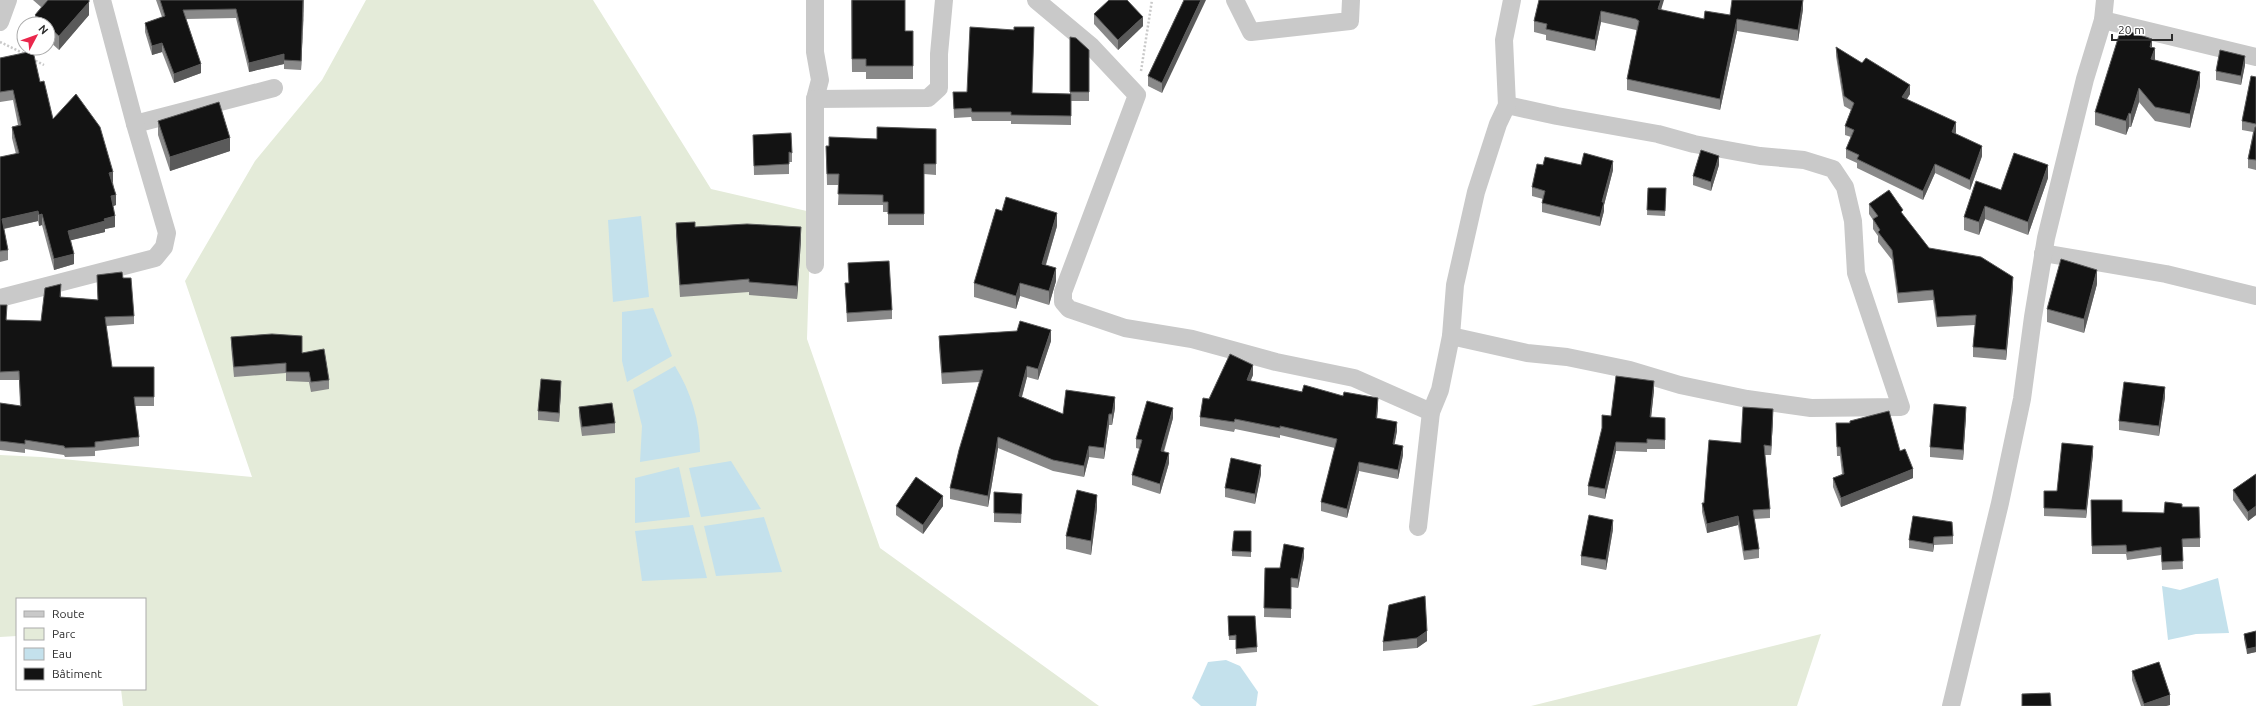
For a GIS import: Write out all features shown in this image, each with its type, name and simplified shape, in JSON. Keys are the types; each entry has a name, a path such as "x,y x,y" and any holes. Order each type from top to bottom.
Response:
{"street":[{"path":"0,22 8,0"},
{"path":"0,298 155,258 164,247 167,233 135,124 102,0"},
{"path":"815,0 815,52 820,80 815,99 815,265"},
{"path":"815,99 928,98 935,94 939,88 939,54 944,0"},
{"path":"1036,0 1091,46 1137,95 1063,292 1063,302 1069,309 1125,328 1192,339 1276,362 1354,378 1432,412"},
{"path":"1235,0 1251,32 1350,21 1351,0"},
{"path":"1418,527 1432,412 1440,390 1451,336 1454,285 1476,192 1495,130 1507,105 1504,40 1512,0"},
{"path":"1951,706 2000,503 2019,414 2043,253 2084,79 2102,20 2105,0"},
{"path":"2102,20 2256,57"},
{"path":"135,124 274,88"},
{"path":"1451,336 1527,353 1567,357 1630,370 1680,385 1747,399 1811,408 1901,407 1856,273 1853,221 1845,187 1832,169 1804,160 1760,156 1694,144 1658,134 1557,116 1507,105"},
{"path":"2043,253 2166,274 2256,296"}],"path":[{"path":"1137,95 1152,0"},
{"path":"0,42 44,65"}],"green space":[{"path":"366,0 593,0 711,189 811,212 807,339 880,548 1099,706 123,706 121,690 146,690 146,598 16,598 16,636 0,637 0,455 41,457 252,477 185,281 255,161 322,80"},
{"path":"1821,634 1797,706 1531,706"}],"water":[{"path":"641,216 649,297 613,302 608,220"},
{"path":"653,308 672,356 627,382 622,361 622,312"},
{"path":"675,366 686,386 694,407 700,440 700,452 640,462 642,426 633,390"},
{"path":"731,461 761,509 701,517 689,468"},
{"path":"679,467 690,517 635,523 635,478"},
{"path":"764,517 782,572 716,576 704,526"},
{"path":"693,525 707,578 642,581 635,531"},
{"path":"2218,578 2229,633 2196,634 2168,640 2162,586 2180,590"},
{"path":"1226,660 1240,666 1258,692 1256,706 1201,706 1192,698 1208,662"}],"building":[{"path":"48,0 89,0 89,2 59,36 56,33 56,16 35,15"},
{"path":"160,0 303,0 301,61 284,60 284,54 249,63 236,9 183,10 201,64 174,74 162,43 152,46 145,23 165,16"},
{"path":"852,0 905,0 905,31 913,31 913,66 866,66 866,59 852,59"},
{"path":"1109,0 1127,0 1143,17 1118,40 1094,14"},
{"path":"1184,0 1201,0 1162,83 1148,76"},
{"path":"1539,0 1661,0 1658,9 1704,19 1705,11 1730,15 1732,0 1803,0 1798,30 1737,19 1720,99 1627,79 1639,21 1636,19 1601,11 1595,40 1546,29 1547,24 1534,21"},
{"path":"970,27 1014,30 1014,27 1034,27 1032,93 1071,94 1071,116 1011,115 1011,112 972,112 971,108 954,109 953,92 967,92"},
{"path":"2121,29 2152,39 2150,47 2155,48 2151,59 2200,72 2190,114 2155,107 2139,88 2131,114 2129,113 2126,121 2095,112"},
{"path":"1070,37 1076,38 1089,50 1089,92 1070,92"},
{"path":"1836,47 1862,63 1866,58 1910,85 1902,97 1956,122 1952,132 1982,146 1970,180 1935,164 1923,191 1857,159 1859,155 1846,149 1854,130 1845,126 1854,103 1844,96"},
{"path":"2220,50 2245,56 2241,76 2216,71"},
{"path":"16,55 16,56 34,56 40,82 44,81 53,119 76,94 100,127 113,172 109,173 116,195 111,196 115,216 104,219 105,221 68,231 74,254 54,259 42,214 39,215 38,211 2,219 8,250 0,251 0,157 19,153 12,127 21,125 13,90 0,92 0,58"},
{"path":"2251,76 2256,77 2256,124 2242,121"},
{"path":"219,102 230,138 170,157 158,121"},
{"path":"877,127 936,129 936,164 924,164 924,214 888,214 888,202 883,202 883,195 838,194 839,174 827,174 826,146 829,146 829,137 877,139"},
{"path":"2256,127 2256,160 2248,159"},
{"path":"791,133 792,153 789,152 789,164 754,166 753,135"},
{"path":"1701,150 1719,156 1711,182 1693,176"},
{"path":"1584,153 1613,161 1602,202 1604,202 1600,217 1542,203 1545,191 1532,187 1537,164 1543,165 1545,157 1581,165"},
{"path":"2014,153 2048,165 2028,222 1985,206 1979,222 1964,217 1976,181 2001,190"},
{"path":"1648,188 1666,188 1665,211 1647,210"},
{"path":"1889,190 1903,210 1901,212 1929,248 1981,257 2013,277 2006,350 1973,347 1976,315 1937,317 1933,290 1898,293 1892,250 1878,232 1880,230 1873,219 1878,216 1869,204"},
{"path":"1006,197 1057,213 1042,264 1056,268 1049,291 1020,283 1016,296 974,283 996,209 1002,211"},
{"path":"695,222 695,227 747,224 801,227 797,286 749,282 749,279 680,285 676,223"},
{"path":"2061,259 2097,270 2084,319 2047,309"},
{"path":"889,261 892,310 847,313 845,283 849,283 848,263"},
{"path":"122,272 123,278 131,278 134,316 105,317 112,367 154,367 154,397 134,397 139,437 95,442 95,447 65,448 64,446 25,440 25,444 0,441 0,403 21,406 19,371 0,372 0,305 7,305 6,320 41,321 45,288 61,284 60,297 98,300 97,275"},
{"path":"1020,321 1051,330 1038,369 1027,366 1019,396 1063,414 1066,390 1115,397 1112,414 1109,414 1104,448 1089,446 1084,466 1053,460 998,437 988,496 950,488 959,450 983,370 942,373 939,336 1017,331"},
{"path":"272,334 302,336 302,353 324,349 329,380 311,382 309,372 286,372 286,363 234,367 231,337"},
{"path":"1230,354 1253,365 1247,380 1302,392 1304,385 1343,396 1344,392 1378,398 1376,418 1397,422 1393,444 1403,446 1398,470 1359,462 1347,509 1321,502 1337,439 1280,426 1280,428 1235,419 1234,422 1200,417 1203,398 1209,399"},
{"path":"1616,376 1654,381 1650,417 1665,418 1665,440 1647,439 1647,443 1616,442 1605,489 1588,486 1602,428 1602,415 1611,416"},
{"path":"541,379 561,381 559,413 538,411"},
{"path":"2124,382 2165,387 2159,426 2119,421"},
{"path":"1147,401 1173,408 1161,451 1169,453 1160,484 1132,475 1142,440 1136,439"},
{"path":"612,403 615,423 582,427 579,407"},
{"path":"1934,404 1966,407 1963,450 1930,447"},
{"path":"1743,407 1773,409 1771,446 1764,445 1770,509 1753,510 1759,549 1744,551 1738,516 1707,524 1702,503 1704,503 1709,440 1741,443"},
{"path":"1889,411 1900,451 1905,449 1913,469 1841,498 1833,478 1844,474 1840,447 1837,447 1836,423 1850,423 1850,421"},
{"path":"2062,443 2093,446 2086,510 2044,508 2044,491 2057,491"},
{"path":"1231,458 1261,465 1255,494 1225,488"},
{"path":"2256,474 2256,506 2248,512 2233,490"},
{"path":"916,477 943,496 923,525 896,506"},
{"path":"1077,490 1097,495 1091,541 1066,536"},
{"path":"994,492 1022,494 1021,514 994,513"},
{"path":"2091,500 2122,500 2122,512 2164,513 2165,502 2182,504 2182,507 2199,507 2200,538 2182,539 2183,561 2162,562 2161,547 2127,552 2126,545 2092,546"},
{"path":"1589,515 1613,520 1606,560 1581,556"},
{"path":"1913,516 1952,522 1953,536 1934,537 1933,544 1909,540"},
{"path":"1234,531 1251,531 1251,552 1232,551"},
{"path":"1284,544 1304,548 1298,579 1291,578 1291,609 1264,608 1265,568 1280,568"},
{"path":"1425,596 1427,631 1417,638 1383,642 1389,605"},
{"path":"1228,616 1255,616 1257,647 1236,649 1236,635 1229,636"},
{"path":"2256,631 2256,647 2247,649 2244,634"},
{"path":"2159,662 2170,695 2144,704 2132,671"},
{"path":"2050,693 2051,706 2022,706 2022,694"}]}
